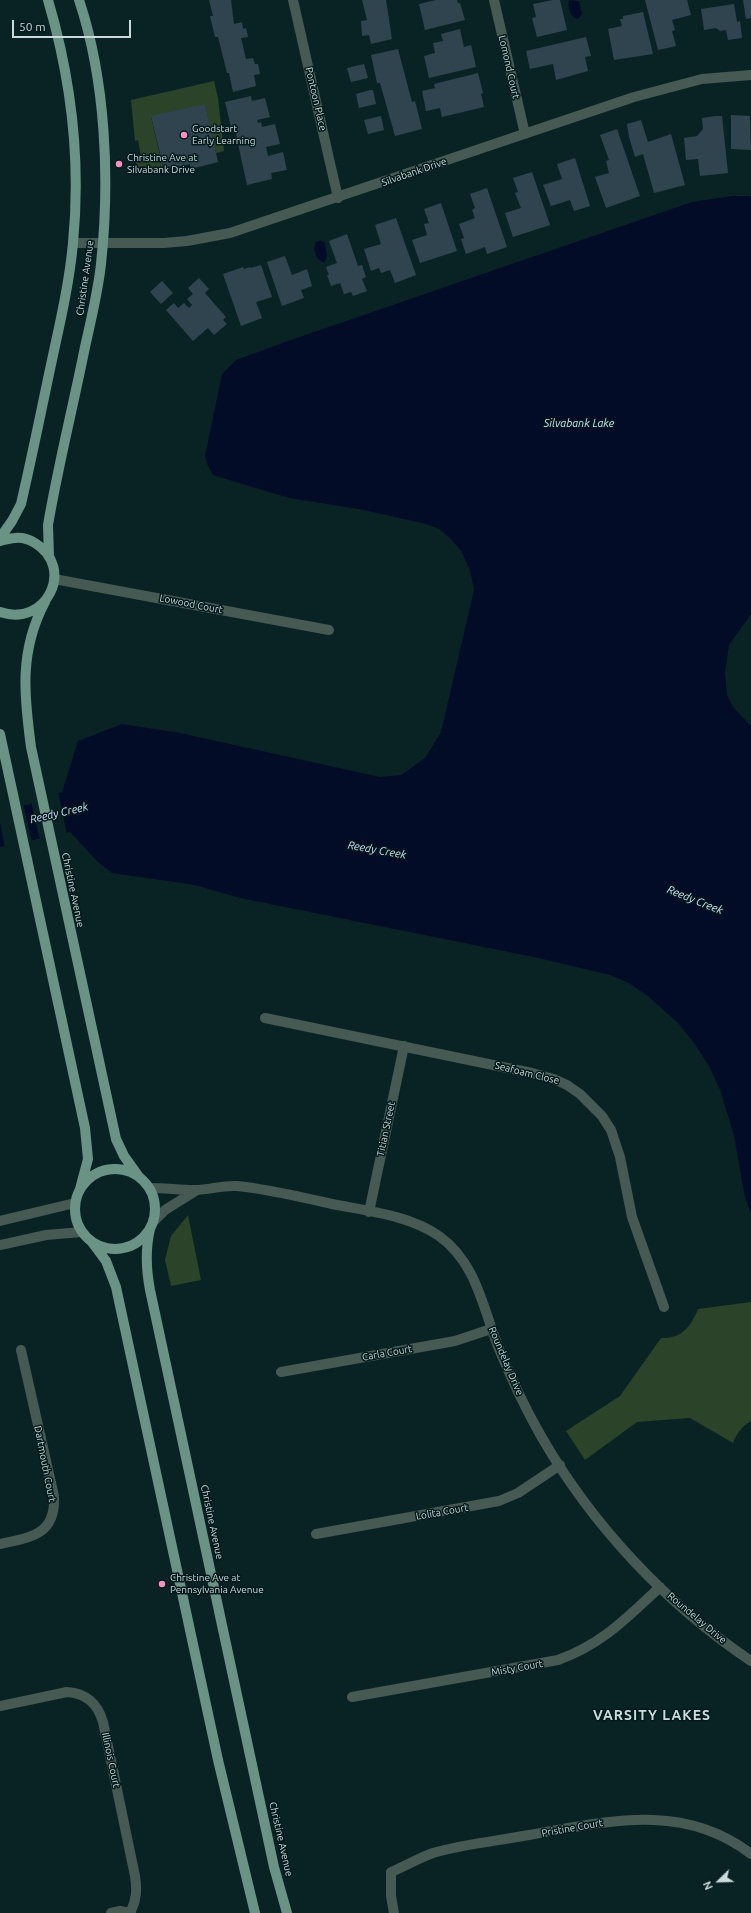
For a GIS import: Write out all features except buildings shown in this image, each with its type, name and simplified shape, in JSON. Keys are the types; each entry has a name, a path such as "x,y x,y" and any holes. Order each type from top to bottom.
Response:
{"main road":[{"name":"Christine Avenue","path":"0,539 21,504 62,314 73,244 75,179 73,123 61,48 48,0"},
{"name":"Christine Avenue","path":"79,0 96,77 104,132 105,186 102,244 94,307 48,525 49,557 53,568 54,578 52,591 34,622 26,659 26,710 39,788 116,1140 124,1156 139,1177"},
{"path":"0,539 16,537 29,540 41,547 49,557"},
{"path":"0,612 9,615 22,615 34,611 45,602"},
{"path":"0,734 85,1128 88,1159 75,1203 75,1213 82,1232 92,1242 106,1261 116,1287 222,1775 255,1913"},
{"path":"80,1189 89,1178 100,1171 114,1168 127,1170 139,1177 149,1188 154,1204 152,1225 142,1239 130,1246 118,1249 104,1248 92,1242"},
{"name":"Christine Avenue","path":"152,1225 147,1242 146,1271 152,1303 273,1859 287,1913"}],"street":[{"name":"Pontoon Place","path":"293,0 338,198"},
{"name":"Lomond Court","path":"494,0 525,134"},
{"name":"Silvabank Drive","path":"73,244 171,242 230,233 667,87 702,80 751,75"},
{"name":"Lowood Court","path":"54,578 329,630"},
{"name":"Seafoam Close","path":"265,1018 554,1078 567,1084 580,1094 602,1116 616,1142 632,1217 664,1307"},
{"name":"Titian Street","path":"369,1212 404,1046"},
{"name":"Roundelay Drive","path":"149,1188 197,1190 234,1186 259,1188 398,1218 420,1225 439,1236 455,1249 466,1263 477,1287 491,1329 515,1385 541,1436 612,1537 660,1587 712,1632 751,1661"},
{"name":"Roundelay Drive","path":"152,1225 166,1210 197,1190"},
{"path":"0,1221 75,1203"},
{"path":"0,1245 46,1235 82,1232"},
{"name":"Carla Court","path":"280,1372 455,1341 491,1329"},
{"name":"Dartmouth Court","path":"0,1544 28,1538 40,1532 50,1523 54,1509 54,1496 21,1350"},
{"name":"Lolita Court","path":"316,1534 499,1501 518,1493 560,1465"},
{"name":"Misty Court","path":"352,1697 558,1660 580,1652 601,1640 618,1627 660,1587"},
{"name":"Illinois Court","path":"0,1706 67,1692 76,1693 87,1697 96,1706 103,1722 135,1876 137,1890 135,1904 131,1913"},
{"name":"Pristine Court","path":"394,1913 391,1896 391,1872 420,1858 449,1850 600,1823 641,1818 690,1824 728,1839 751,1854"},
{"path":"111,1913 120,1911 131,1913"}],"green space":[{"path":"214,81 218,98 224,151 216,153 205,105 151,117 163,168 137,170 135,156 141,156 138,140 135,141 131,100"},
{"path":"188,1215 201,1280 171,1286 165,1260 171,1236"},
{"path":"751,1302 751,1421 740,1430 733,1443 690,1418 637,1422 585,1460 566,1431 620,1396 661,1338 668,1338 684,1331 692,1321 698,1309"}],"water":[{"path":"569,0 579,1 582,14 578,19 574,18 570,12 568,4"},
{"name":"Silvabank Lake","path":"733,196 751,196 751,614 729,645 725,673 727,695 733,707 751,726 751,1213 745,1198 734,1136 721,1092 709,1066 694,1043 678,1023 649,997 629,983 610,975 534,957 240,898 195,885 112,873 98,862 70,832 0,847 0,807 28,805 62,792 78,741 122,724 180,733 380,777 401,775 425,758 441,732 474,590 470,570 461,551 451,539 439,529 422,523 359,509 289,498 213,475 205,456 222,374 236,360 291,340 692,202"},
{"path":"320,240 325,243 327,257 324,263 317,258 314,248 316,242"}],"pier":[{"path":"58,791 67,835 40,840 31,801"},
{"path":"23,803 32,842 5,848 0,822 0,805"}],"place":[{"name":"Goodstart Early Learning","path":"184,135"},
{"name":"Christine Ave at Silvabank Drive","path":"119,164"},
{"name":"Christine Ave at Pennsylvania Avenue","path":"162,1584"}],"district":[{"name":"VARSITY LAKES","path":"652,1715"}],"water label":[{"name":"Reedy Creek","path":"59,813"},
{"name":"Reedy Creek","path":"377,850"},
{"name":"Reedy Creek","path":"695,900"}]}
